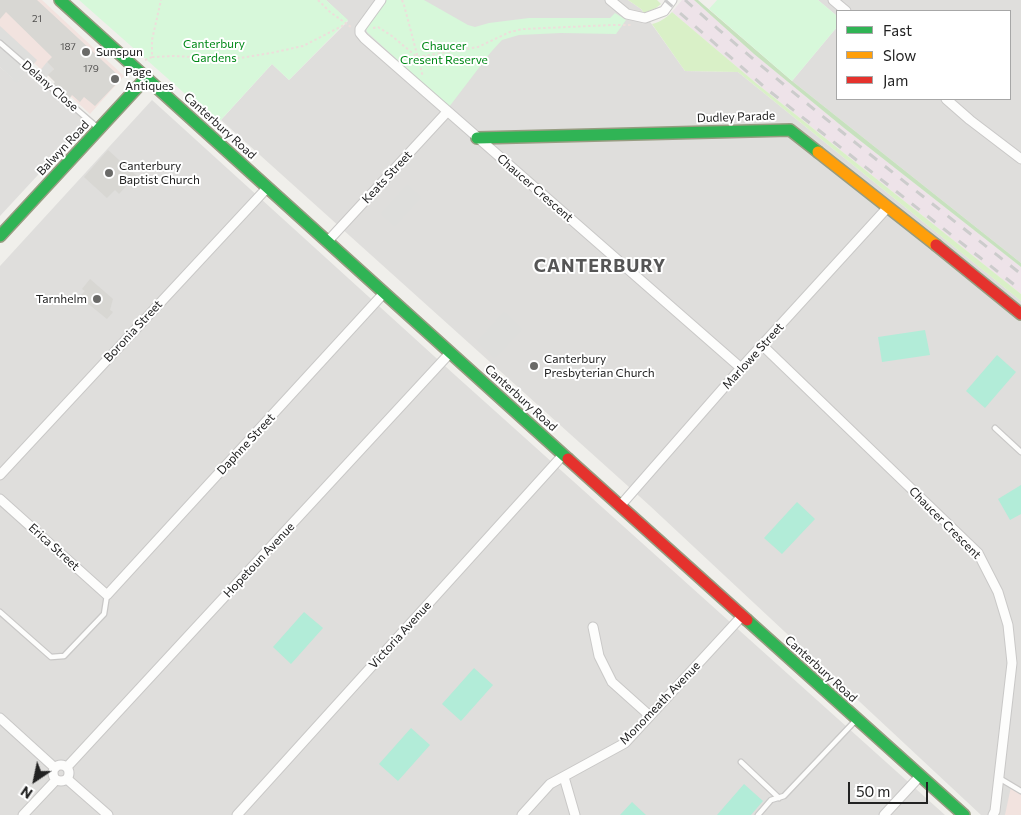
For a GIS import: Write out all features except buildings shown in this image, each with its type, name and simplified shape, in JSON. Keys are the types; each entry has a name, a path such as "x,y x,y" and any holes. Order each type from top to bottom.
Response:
{"main road":[{"name":"Canterbury Road","path":"60,0 964,815"},
{"name":"Balwyn Road","path":"0,236 146,78"},
{"name":"Dudley Parade","path":"477,138 790,130 1021,314"}],"street":[{"path":"360,33 360,29 381,0"},
{"path":"610,0 627,14 645,18 664,11 672,0"},
{"path":"833,0 845,10"},
{"name":"Chaucer Crescent","path":"360,33 447,112 741,368"},
{"path":"947,100 1021,159"},
{"name":"Keats Street","path":"327,242 447,112"},
{"name":"Boronia Street","path":"0,475 267,188"},
{"name":"Marlowe Street","path":"620,506 741,368 888,207"},
{"name":"Daphne Street","path":"107,595 384,293"},
{"name":"Chaucer Crescent","path":"762,345 978,553 998,592 1017,663 993,815"},
{"name":"Hopetoun Avenue","path":"67,767 450,353"},
{"name":"Victoria Avenue","path":"237,815 563,455"},
{"name":"Erica Street","path":"0,499 107,595"},
{"name":"Monomeath Avenue","path":"522,815 550,784 625,743 742,616"},
{"path":"594,627 599,656 612,682 650,716"},
{"path":"0,718 55,768"},
{"path":"61,765 67,767 70,772 67,779 62,782 56,780 53,773 55,768 61,765"},
{"path":"564,776 575,815"},
{"path":"884,815 920,776"},
{"path":"67,779 108,815"},
{"path":"24,815 56,780"}],"lane":[{"name":"Delany Close","path":"0,43 100,129"},
{"path":"995,428 1021,452"},
{"path":"0,612 51,657 64,656 104,614 107,595"},
{"path":"758,815 771,800 784,796 857,719"},
{"path":"741,762 779,798"},
{"path":"999,778 1021,791"}],"path":[{"path":"152,57 152,40 160,0"},
{"path":"318,0 330,12 360,33 378,27 417,57 478,47 510,32 523,29 637,25"},
{"path":"402,0 423,76"},
{"path":"133,66 152,57 240,58 271,53 303,46 346,24"}],"shaded area":[{"path":"0,0 42,0 124,76 90,114 0,32"},
{"path":"326,0 628,0 641,9 685,71 738,72 1021,301 1021,815 981,815 649,505 221,120 272,64 289,80 348,21"},
{"path":"682,0 694,0 754,54 844,128 1021,267 1021,294 756,83 672,12"},
{"path":"818,0 1021,0 1021,263 792,81 836,28 836,100 1011,100 1011,10 836,10 836,15"},
{"path":"0,26 37,60 17,83 0,67"},
{"path":"47,62 54,69 46,78 39,72"},
{"path":"0,67 17,82 29,69 87,122 0,216"},
{"path":"152,100 945,815 0,815 0,266"},
{"path":"407,185 421,197 395,226 381,214"},
{"path":"504,312 522,329 495,358 477,342"},
{"path":"554,350 568,363 560,372 546,359"},
{"path":"1012,782 1021,787 1021,815 1005,815"},
{"path":"1002,789 1008,790 1004,815 998,815"}],"green space":[{"name":"Canterbury Gardens","path":"79,0 326,0 348,20 289,80 272,64 218,123"},
{"name":"Chaucer Cresent Reserve","path":"386,0 424,0 468,25 475,27 489,23 529,18 610,18 615,13 626,20 616,34 561,33 519,35 502,40 449,107 367,32 366,28"},
{"path":"628,0 657,0 661,4 644,13"},
{"path":"694,0 698,0 792,81 1021,263 1021,267 844,128 754,54"},
{"path":"717,0 818,0 836,15 836,28 792,81 709,9"},
{"path":"672,12 756,83 1021,294 1021,301 738,72 685,71 652,24 663,20"},
{"path":"925,330 930,355 882,362 878,337"},
{"path":"997,355 1016,372 985,408 966,391"},
{"path":"1021,485 1021,514 1010,520 998,499"},
{"path":"797,502 815,519 782,554 764,538"},
{"path":"304,612 323,628 291,664 273,647"},
{"path":"474,668 493,685 461,721 442,704"},
{"path":"411,728 430,745 398,781 379,764"},
{"path":"744,784 763,801 751,815 717,815"},
{"path":"632,802 646,815 620,815"}],"railway":[{"path":"665,0 768,90 1021,290"},
{"path":"685,0 809,105 1021,274"}],"traffic: fast":[{"path":"60,0 568,459"},
{"path":"0,236 146,78"},
{"path":"477,138 790,130 818,152"},
{"path":"747,620 964,815"}],"traffic: slow":[{"path":"818,152 936,245"}],"traffic: jam":[{"path":"936,245 1021,314"},
{"path":"568,459 747,620"}],"place":[{"name":"Sunspun","path":"86,52"},
{"name":"Page Antiques","path":"115,79"},
{"name":"Canterbury Baptist Church","path":"109,173"},
{"name":"Tarnhelm","path":"97,299"},
{"name":"Canterbury Presbyterian Church","path":"534,366"}],"district":[{"name":"CANTERBURY","path":"600,266"}]}
